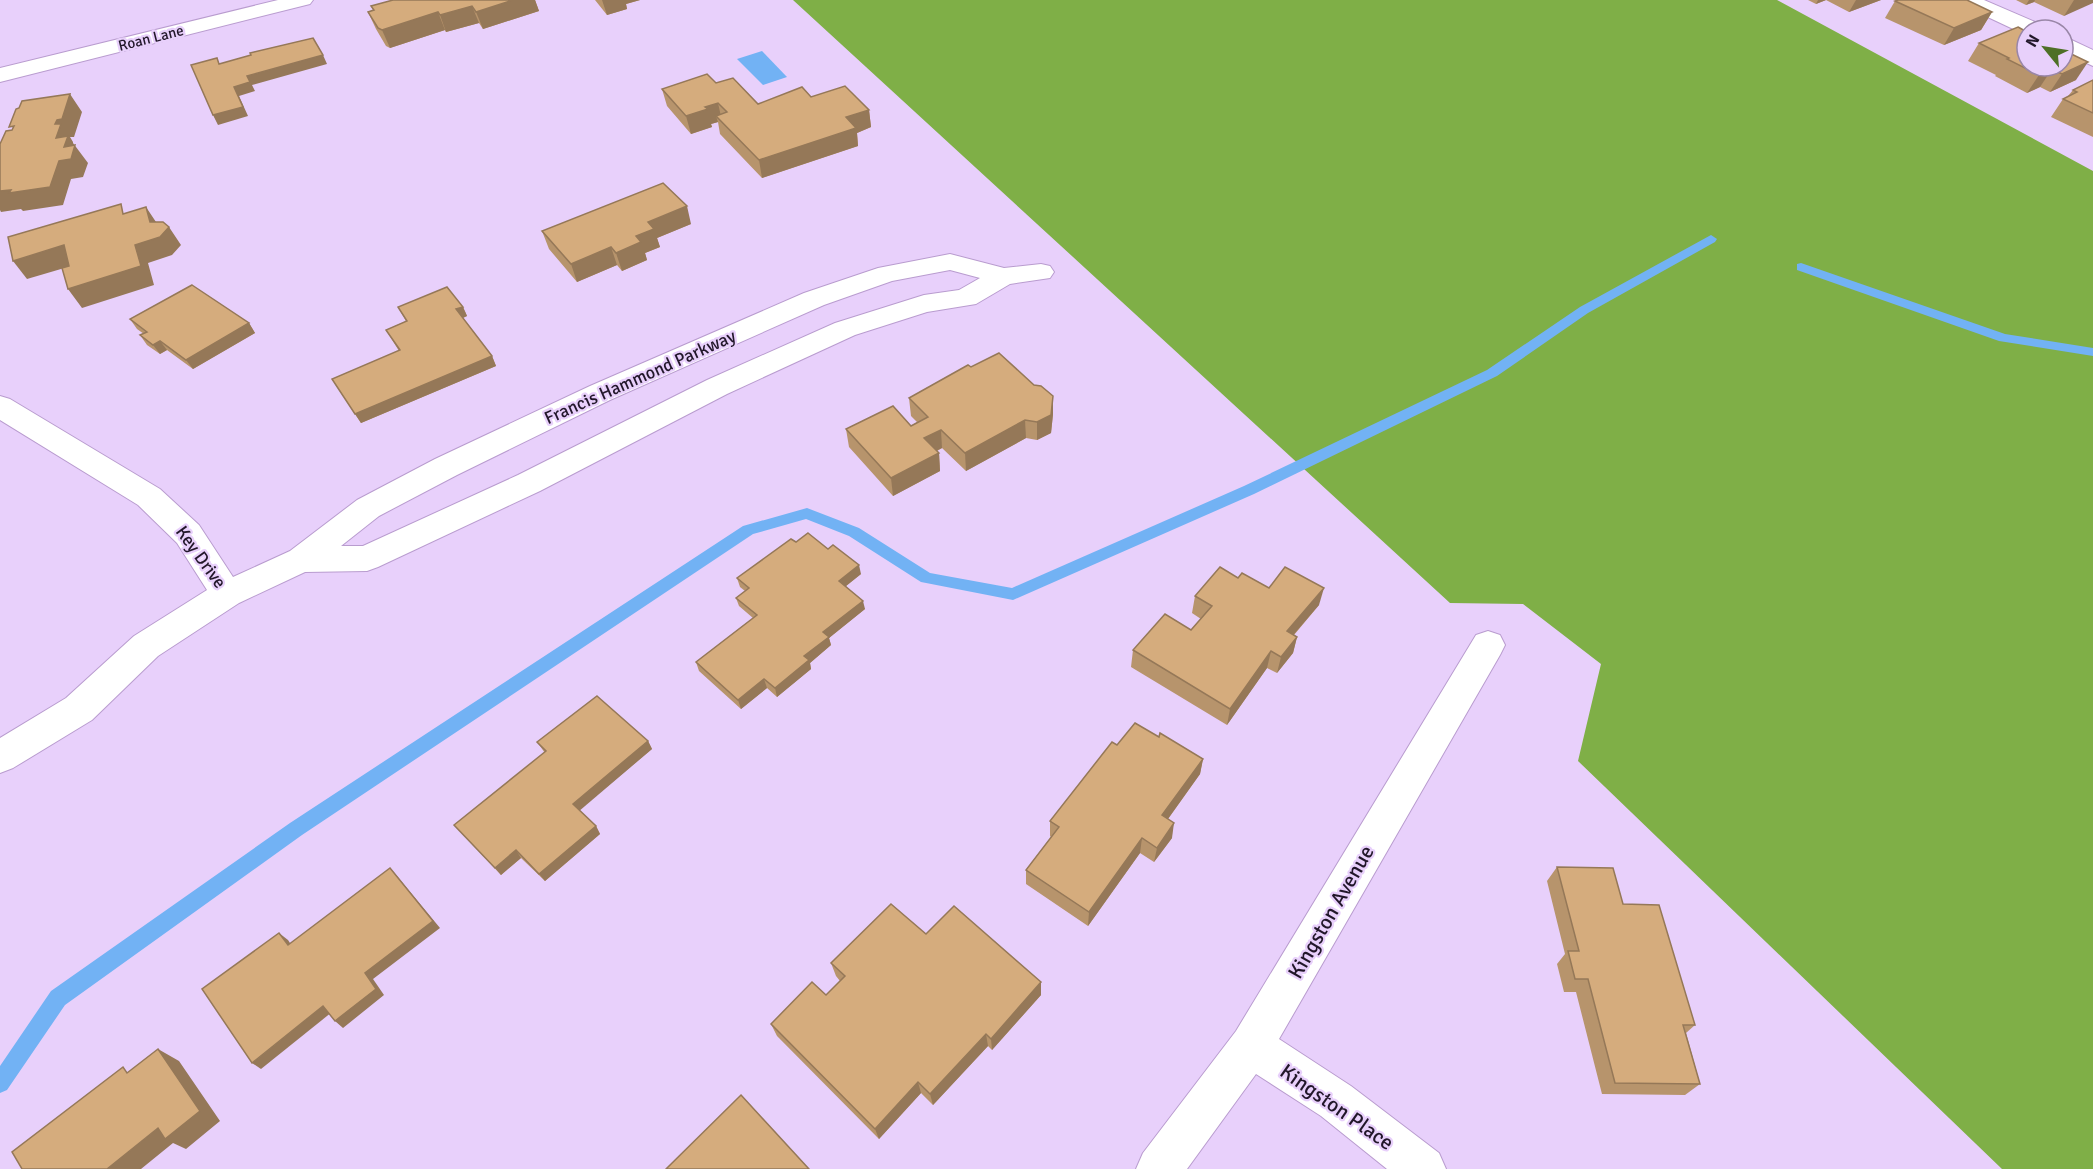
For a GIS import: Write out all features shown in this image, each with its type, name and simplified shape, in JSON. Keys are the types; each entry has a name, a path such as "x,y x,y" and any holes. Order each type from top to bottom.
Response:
{"street":[{"name":"Roan Lane","path":"0,75 303,0"},
{"path":"1967,0 2015,21"},
{"path":"2075,41 2093,35"},
{"path":"2075,50 2093,59"},
{"name":"Francis Hammond Parkway","path":"228,594 301,560 368,508 446,467 600,393 814,299 887,274 950,262 1004,276 1041,272"},
{"name":"Francis Hammond Parkway","path":"301,560 368,558 529,483 717,387 845,329 924,304 966,298 1004,276"},
{"name":"Key Drive","path":"0,406 148,497 188,534 228,594 146,646 78,709 0,757"},
{"name":"Kingston Avenue","path":"1159,1169 1251,1046 1488,645"},
{"name":"Kingston Place","path":"1251,1046 1336,1101 1423,1169"}],"green space":[{"path":"793,0 1777,0 2093,171 2093,1169 2002,1169 1578,761 1601,664 1523,604 1450,603"}],"water":[{"path":"762,51 787,77 763,85 737,59"}],"building":[{"path":"393,0 513,0 476,12 472,6 440,15 438,12 382,30 378,28 368,12 374,10 371,6"},
{"path":"1967,0 1992,12 1954,28 1895,1"},
{"path":"2015,28 2015,63 2007,59 2009,58 1979,43"},
{"path":"313,38 323,55 247,76 250,82 234,87 243,107 213,115 191,65 217,58 219,64 251,55 250,53"},
{"path":"2075,56 2088,62 2075,68"},
{"path":"707,74 716,83 733,78 758,104 802,87 811,97 845,86 869,110 846,117 856,128 759,160 716,116 727,112 718,103 686,116 662,89"},
{"path":"2093,80 2093,113 2063,99 2077,92 2073,90"},
{"path":"70,94 62,119 57,120 55,124 61,124 56,138 68,136 64,147 75,145 71,159 59,161 50,187 9,193 11,190 0,191 0,144 6,131 12,130 14,126 9,127 16,109 22,101"},
{"path":"663,183 687,206 648,222 654,229 636,236 641,242 616,253 611,247 571,264 542,231"},
{"path":"121,204 123,214 146,207 150,222 163,222 169,227 160,237 135,245 141,266 68,289 62,268 69,266 64,245 13,261 8,237"},
{"path":"192,285 249,323 186,360 160,341 153,345 140,335 147,332 130,319"},
{"path":"447,287 463,307 456,309 492,356 355,414 332,379 400,350 386,330 407,321 398,307"},
{"path":"999,353 1034,385 1041,386 1053,396 1051,415 1037,422 1025,420 965,453 941,430 924,438 939,453 891,478 846,429 893,406 911,426 928,417 909,398 968,365 971,367"},
{"path":"808,533 828,549 833,545 859,565 839,581 863,601 823,632 829,637 804,656 809,660 775,688 764,679 738,700 696,662 757,615 736,598 749,588 737,578 791,539 796,542"},
{"path":"1220,567 1238,578 1242,573 1269,588 1285,567 1324,588 1287,631 1297,637 1281,657 1271,651 1230,709 1133,650 1165,614 1191,630 1212,606 1195,596"},
{"path":"597,696 648,741 573,804 596,826 539,874 516,850 495,868 454,825 546,751 537,742"},
{"path":"1135,723 1159,737 1160,733 1203,759 1162,815 1174,823 1157,848 1142,838 1089,912 1026,870 1059,827 1050,821 1112,742 1117,745"},
{"path":"1557,867 1613,868 1623,904 1659,905 1695,1025 1683,1025 1700,1084 1615,1083 1588,979 1575,979 1568,951 1579,951"},
{"path":"390,868 433,921 365,973 376,989 335,1021 323,1006 252,1063 202,989 279,933 288,945"},
{"path":"891,904 926,934 954,906 1041,982 991,1039 986,1034 930,1094 918,1082 875,1129 771,1024 812,982 826,995 845,976 831,963"},
{"path":"158,1049 200,1111 165,1139 158,1128 107,1169 22,1169 12,1152 123,1067 127,1073"},
{"path":"741,1095 809,1169 666,1169"}],"waterway":[{"path":"0,1083 58,998 296,829 748,530 807,513 854,532 926,578 1013,594 1249,490 1492,373 1584,310 1711,239"},
{"path":"1801,267 2003,338 2093,352"}]}
